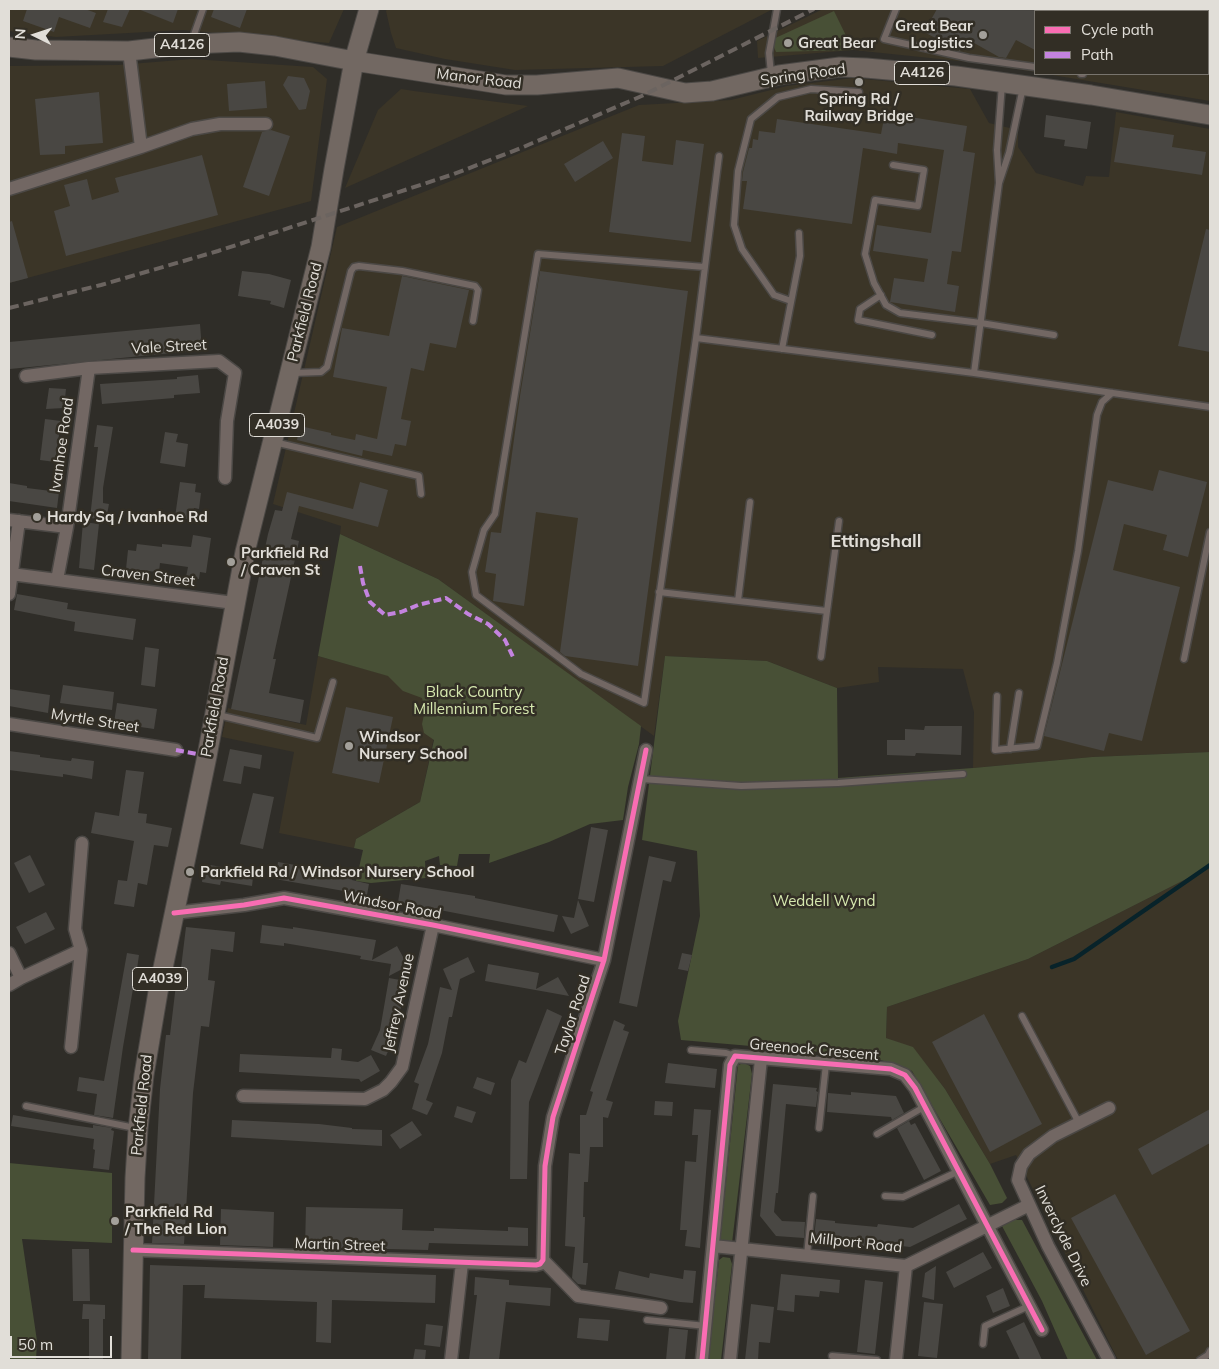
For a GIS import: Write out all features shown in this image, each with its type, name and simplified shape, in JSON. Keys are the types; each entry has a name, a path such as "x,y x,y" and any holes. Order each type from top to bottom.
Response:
{"main road":[{"name":"A4039","path":"354,61 369,9"},
{"name":"A4126","path":"9,47 36,50 129,51 191,44 239,42 275,46 354,61"},
{"name":"Manor Road","path":"354,61 506,85 537,85 618,78 634,82"},
{"name":"Parkfield Road","path":"131,1360 138,1129 144,1075 158,992 214,714 234,603 321,247 354,61"},
{"name":"Spring Road","path":"634,82 685,93 712,90 772,77 840,67 956,76 1091,95 1210,115"}],"street":[{"path":"129,51 141,147"},
{"path":"9,189 192,129 220,124 266,124"},
{"name":"Vale Street","path":"26,376 90,368 219,361 235,373 227,422 224,478"},
{"name":"Ivanhoe Road","path":"57,580 67,527 90,368"},
{"path":"9,594 14,521 67,527"},
{"name":"Craven Street","path":"11,574 234,603"},
{"name":"Myrtle Street","path":"9,724 176,750"},
{"name":"Taylor Road","path":"544,1260 545,1166 553,1117 604,960 646,750"},
{"path":"72,1047 82,950 75,929 82,843"},
{"name":"Windsor Road","path":"174,913 244,905 284,898 604,960"},
{"name":"Jeffrey Avenue","path":"243,1096 365,1099 382,1090 391,1082 402,1067 433,926"},
{"path":"9,985 82,950"},
{"path":"9,953 21,978"},
{"name":"Greenock Crescent","path":"702,1360 730,1065 735,1056 891,1069 901,1072 910,1080 988,1224 1042,1330"},
{"name":"Greenock Crescent","path":"730,1360 761,1059"},
{"name":"Inverclyde Drive","path":"1109,1108 1053,1136 1029,1154 1021,1166 1018,1180 1048,1246 1109,1360"},
{"name":"Millport Road","path":"713,1246 807,1254 906,1266 1029,1205"},
{"name":"Martin Street","path":"133,1250 536,1265 544,1260"},
{"path":"544,1260 578,1296 661,1308"},
{"path":"451,1360 462,1262"},
{"path":"896,1360 906,1266"}],"lane":[{"path":"191,44 203,9"},
{"path":"772,77 769,53 777,9"},
{"path":"896,9 884,39 969,58 1034,67"},
{"path":"974,373 999,182 997,150 1002,83"},
{"path":"999,182 1009,153 1023,86"},
{"path":"792,301 774,296 742,249 734,225 738,171 751,119 778,97 811,89 859,92"},
{"path":"705,267 538,254 495,514 484,530 472,572 476,595 581,674 644,703 696,338 720,156"},
{"path":"893,165 924,170 918,206 875,200 865,254 874,282 886,305 900,313 1054,335"},
{"path":"782,349 800,256 799,234"},
{"path":"289,373 321,372 327,367 351,271 354,267 402,271 475,286 478,290 473,321"},
{"path":"881,295 860,309 858,320 932,334"},
{"path":"696,338 974,373 1210,407"},
{"path":"997,696 995,750 1037,746 1057,662 1078,551 1097,415 1102,402 1112,393"},
{"path":"273,442 419,476 421,494"},
{"path":"738,601 750,502"},
{"path":"822,657 839,521"},
{"path":"1184,659 1210,532"},
{"path":"660,592 827,611"},
{"path":"214,714 317,738 333,682"},
{"path":"1010,748 1019,693"},
{"path":"641,779 741,786 855,782 963,774"},
{"path":"1022,1016 1079,1123"},
{"path":"692,1050 726,1053 735,1056"},
{"path":"819,1128 826,1064"},
{"path":"26,1106 138,1129"},
{"path":"877,1134 924,1107"},
{"path":"885,1196 903,1197 958,1171"},
{"path":"807,1254 813,1196"},
{"path":"983,1344 985,1326 1030,1306"},
{"path":"647,1320 706,1326"},
{"path":"1200,1360 1208,1355 1210,1350"},
{"path":"832,1356 877,1360"}],"shaded area":[{"path":"9,9 344,9 329,43 183,30 56,37 9,31"},
{"path":"387,9 773,9 663,66 515,70 445,59 396,48"},
{"path":"823,9 1210,9 1210,101 1052,75 1209,75 1209,10 1034,10 1034,72 978,63 853,50 758,58 757,41"},
{"path":"192,59 313,67 327,79 311,201 9,283 9,66 118,65"},
{"path":"853,78 970,89 989,123 1018,130 1018,147 1036,173 1083,186 1086,176 1109,177 1116,112 1210,129 1210,752 1092,757 973,768 974,712 963,669 878,667 879,682 837,688 767,661 665,656 654,736 438,579 340,534 341,526 273,504 337,227 639,105 731,100 787,86"},
{"path":"401,89 528,106 345,188 378,110"},
{"name":"Windsor Nursery School","path":"318,656 444,691 420,802 356,839 354,848 279,833 294,752 222,737 228,708 306,725"},
{"path":"1210,867 1210,1360 1118,1360 1016,1155 990,1164 945,1089 913,1048 886,1038 887,1007 1028,959"}],"green space":[{"path":"834,11 853,50 776,52 771,40"},
{"name":"Black Country Millennium Forest","path":"340,534 438,579 641,726 623,820 590,824 549,842 489,863 490,854 459,854 457,866 440,865 439,856 425,861 426,878 371,883 356,881 363,850 354,848 356,839 420,802 434,740 424,733 422,724 425,710 422,698 403,691 388,676 318,656"},
{"name":"Weddell Wynd","path":"665,656 767,661 837,688 838,778 1092,757 1210,752 1210,867 1028,959 887,1007 886,1038 913,1047 945,1089 990,1164 1007,1198 1002,1203 990,1205 912,1071 867,1056 681,1040 678,1021 700,916 697,851 642,840"},
{"path":"744,1063 750,1066 752,1074 732,1243 720,1241 738,1065"},
{"path":"9,1163 112,1173 112,1243 22,1239 37,1341 36,1360 9,1360"},
{"path":"1014,1220 1022,1220 1097,1360 1068,1360 1042,1301 1002,1226"},
{"path":"723,1257 730,1258 732,1264 721,1360 708,1360 719,1260"}],"building":[{"path":"27,9 85,9 96,13 90,28 59,17 54,32 23,21"},
{"path":"108,9 130,9 122,27 103,22"},
{"path":"138,9 178,9 173,23"},
{"path":"214,9 247,9 240,28 211,17"},
{"name":"Great Bear Logistics","path":"937,9 1035,9 1034,49 1016,40 1006,58 999,57 967,39 960,51 924,32"},
{"path":"288,76 304,78 310,91 306,109 299,110 283,85"},
{"path":"265,81 267,108 229,111 227,84"},
{"path":"99,92 103,143 65,146 65,154 40,155 35,99"},
{"path":"885,113 967,126 963,151 975,153 961,252 952,251 947,284 959,286 955,312 890,302 894,278 924,282 928,259 873,251 877,225 931,233 944,150 898,143 897,154 863,148 852,224 743,209 747,181 742,181 743,172 749,148 752,148 753,139 758,140 759,131 775,133 777,119 881,134"},
{"path":"1046,115 1091,122 1087,149 1064,146 1065,140 1044,137"},
{"path":"1120,127 1174,135 1172,147 1206,152 1202,175 1114,162"},
{"path":"271,130 290,136 269,196 243,187 262,132"},
{"path":"622,133 645,136 642,161 673,165 676,140 704,144 691,242 609,232"},
{"path":"603,141 613,158 575,182 564,164"},
{"path":"202,155 218,215 66,256 54,211 70,206 64,185 87,179 92,200 119,192 115,178"},
{"path":"12,221 28,278 9,283 9,222"},
{"path":"1206,229 1210,230 1210,352 1178,346"},
{"path":"242,271 269,274 291,280 284,308 270,304 271,301 238,296"},
{"path":"540,271 688,291 638,666 565,656 560,652 578,518 536,512 524,606 493,601 496,574 485,572 491,532 501,533"},
{"path":"402,276 469,290 456,348 430,343 424,371 411,368 401,419 411,421 406,446 395,444 392,456 363,450 362,456 297,440 300,426 355,440 356,434 377,439 387,387 333,377 342,328 389,336"},
{"path":"200,324 202,350 10,369 9,342"},
{"path":"198,375 200,393 174,395 174,398 102,404 100,384 177,379 177,377"},
{"path":"49,388 66,389 64,408 46,409"},
{"path":"45,419 61,421 55,462 40,460"},
{"path":"97,425 113,427 103,488 103,503 109,504 106,520 90,518 98,447 94,447"},
{"path":"165,432 178,434 176,442 188,444 185,467 160,463"},
{"path":"1159,470 1207,482 1188,557 1163,550 1167,535 1124,524 1113,570 1180,587 1142,741 1109,733 1104,751 1044,736 1108,480 1153,491"},
{"path":"180,482 196,484 195,492 201,493 199,509 194,508 192,520 175,517"},
{"path":"360,482 388,490 378,527 299,506 291,539 299,541 273,659 276,659 269,693 304,700 300,723 231,709 268,534 275,510 282,511 287,492 353,509"},
{"path":"9,483 27,486 27,488 59,492 57,508 9,501"},
{"path":"83,522 99,524 94,570 79,568"},
{"path":"193,535 211,538 206,573 200,572 199,579 186,577 188,567 160,563 159,572 126,569 128,550 136,551 137,544 162,547 162,544 191,547"},
{"path":"17,594 68,603 67,609 136,619 133,640 74,631 75,622 14,610"},
{"path":"145,647 159,649 155,687 141,685"},
{"path":"63,685 114,692 112,710 60,703"},
{"path":"9,689 50,695 48,713 9,706"},
{"path":"117,703 157,709 154,729 114,723"},
{"path":"346,707 393,717 379,783 332,773"},
{"path":"925,726 962,726 961,755 916,753 915,756 887,755 887,740 905,740 905,729 924,730"},
{"path":"230,749 262,755 260,769 244,766 241,784 223,781"},
{"path":"9,751 71,761 72,758 94,761 92,779 63,774 63,777 9,770"},
{"path":"126,770 144,772 138,813 147,814 146,823 172,828 168,847 154,845 147,885 138,883 134,907 114,904 118,880 127,881 134,841 91,833 95,812 119,816"},
{"path":"253,793 274,797 263,849 240,844"},
{"path":"591,827 608,830 594,902 578,899"},
{"path":"30,855 45,885 29,893 14,863"},
{"path":"649,856 676,862 671,882 663,880 637,1007 619,1003"},
{"path":"278,862 353,875 352,880 369,884 367,895 275,879"},
{"path":"204,864 234,869 234,867 254,869 252,886 221,881 220,885 202,882"},
{"path":"401,884 475,896 475,898 558,915 554,932 398,902"},
{"path":"578,900 589,926 571,934 562,916 574,918"},
{"path":"46,912 55,929 25,944 16,927"},
{"path":"262,925 293,929 293,927 376,940 372,960 397,946 408,966 389,976 391,964 360,959 361,956 284,943 284,946 260,943"},
{"path":"186,927 235,932 233,952 211,949 208,980 215,981 209,1027 201,1026 193,1093 184,1244 152,1243 160,1089 166,1035 170,1035 177,976 180,976"},
{"path":"127,953 139,955 113,1118 94,1115 97,1094 77,1091 79,1077 104,1081"},
{"path":"682,953 692,955 688,971 678,969"},
{"path":"468,957 475,972 460,979 452,1017 449,1017 442,1053 426,1100 433,1103 427,1115 412,1109 419,1084 414,1082 428,1044 440,987 452,990 443,969"},
{"path":"488,964 539,973 536,989 558,977 569,996 485,981"},
{"path":"389,978 406,981 396,1033 386,1056 371,1050 380,1030"},
{"path":"547,1009 562,1016 529,1102 527,1179 510,1179 511,1080 519,1060 526,1063"},
{"path":"984,1014 1042,1124 990,1152 932,1042"},
{"path":"614,1020 625,1025 623,1030 629,1032 606,1100 613,1102 608,1118 603,1117 603,1147 590,1147 588,1182 584,1182 583,1263 588,1263 586,1285 578,1284 572,1278 575,1247 565,1246 569,1153 580,1154 580,1115 586,1115 593,1092 590,1091"},
{"path":"332,1048 342,1049 341,1060 358,1062 371,1055 380,1071 361,1082 359,1079 239,1072 240,1054 331,1058"},
{"path":"668,1063 717,1069 715,1088 665,1083"},
{"path":"477,1077 495,1083 491,1095 473,1088"},
{"path":"773,1084 817,1088 816,1091 818,1092 816,1107 786,1104 778,1193 776,1193 774,1212 782,1221 805,1222 804,1238 776,1236 760,1216"},
{"path":"851,1092 896,1096 904,1113 892,1120 891,1117 827,1112 828,1093 851,1095"},
{"path":"655,1101 673,1102 672,1116 654,1115"},
{"path":"457,1106 476,1112 472,1123 454,1117"},
{"path":"694,1109 711,1110 700,1248 685,1246 687,1230 680,1230 685,1161 696,1162 698,1135 692,1135"},
{"path":"1210,1109 1210,1143 1152,1175 1138,1149"},
{"path":"13,1115 93,1128 93,1125 112,1128 111,1130 114,1131 109,1170 93,1168 94,1139 11,1126"},
{"path":"232,1120 319,1124 352,1129 382,1130 382,1146 231,1137"},
{"path":"412,1121 422,1135 400,1149 390,1135"},
{"path":"909,1121 911,1125 915,1123 941,1171 924,1180 897,1128"},
{"path":"1115,1194 1190,1331 1146,1355 1071,1218"},
{"path":"959,1204 967,1219 910,1247 876,1243 875,1247 814,1239 816,1219 877,1227 878,1224 913,1228"},
{"path":"306,1207 403,1209 402,1230 434,1231 434,1228 508,1231 508,1227 528,1228 528,1246 429,1243 428,1250 305,1247"},
{"path":"221,1209 274,1212 273,1247 220,1245"},
{"path":"72,1249 89,1249 90,1301 73,1301"},
{"path":"983,1252 992,1268 954,1288 946,1272"},
{"path":"150,1265 436,1275 435,1303 332,1300 331,1343 316,1342 317,1302 204,1298 205,1285 183,1285 181,1360 148,1360"},
{"path":"936,1266 934,1300 922,1297 925,1273"},
{"path":"684,1270 696,1271 693,1303 615,1289 619,1271 649,1278 650,1273 683,1279"},
{"path":"781,1274 840,1280 839,1293 820,1291 819,1297 795,1295 794,1312 777,1310"},
{"path":"475,1277 509,1280 509,1285 551,1288 550,1306 506,1302 499,1360 469,1360 477,1295 474,1295"},
{"path":"865,1280 883,1282 875,1354 857,1352"},
{"path":"1003,1288 1010,1306 993,1313 986,1296"},
{"path":"924,1302 943,1304 937,1358 918,1356"},
{"path":"83,1304 105,1305 103,1360 89,1360 89,1319 82,1319"},
{"path":"751,1304 774,1307 770,1343 759,1342 758,1360 745,1360"},
{"path":"579,1318 610,1320 608,1341 577,1338"},
{"path":"1024,1322 1042,1360 1020,1360 1006,1331"},
{"path":"426,1324 443,1326 440,1347 424,1345"},
{"path":"669,1328 688,1330 685,1360 666,1360"},
{"path":"415,1349 426,1350 425,1360 413,1360"}],"waterway":[{"path":"1052,967 1074,959 1210,865"}],"railway":[{"path":"9,308 101,285 218,251 454,174 521,148 644,95 814,9"}],"marked path":[{"path":"360,566 363,583 370,602 385,615 446,598 468,614 488,624 505,640 513,657"},
{"path":"176,750 207,756"}],"cycle path":[{"path":"133,1250 540,1264 543,1260 545,1166 553,1117 604,960 646,750"},
{"path":"174,913 244,905 284,898 433,925 604,960"},
{"path":"702,1360 730,1065 735,1056 891,1069 905,1075 915,1088 1042,1330"}],"place":[{"name":"Great Bear Logistics","path":"983,35"},
{"name":"Great Bear","path":"788,43"},
{"name":"Spring Rd / Railway Bridge","path":"859,82"},
{"name":"Hardy Sq / Ivanhoe Rd","path":"37,517"},
{"name":"Parkfield Rd / Craven St","path":"231,562"},
{"name":"Windsor Nursery School","path":"349,746"},
{"name":"Parkfield Rd / Windsor Nursery School","path":"190,872"},
{"name":"Parkfield Rd / The Red Lion","path":"115,1221"}],"district":[{"name":"Ettingshall","path":"876,542"}]}
